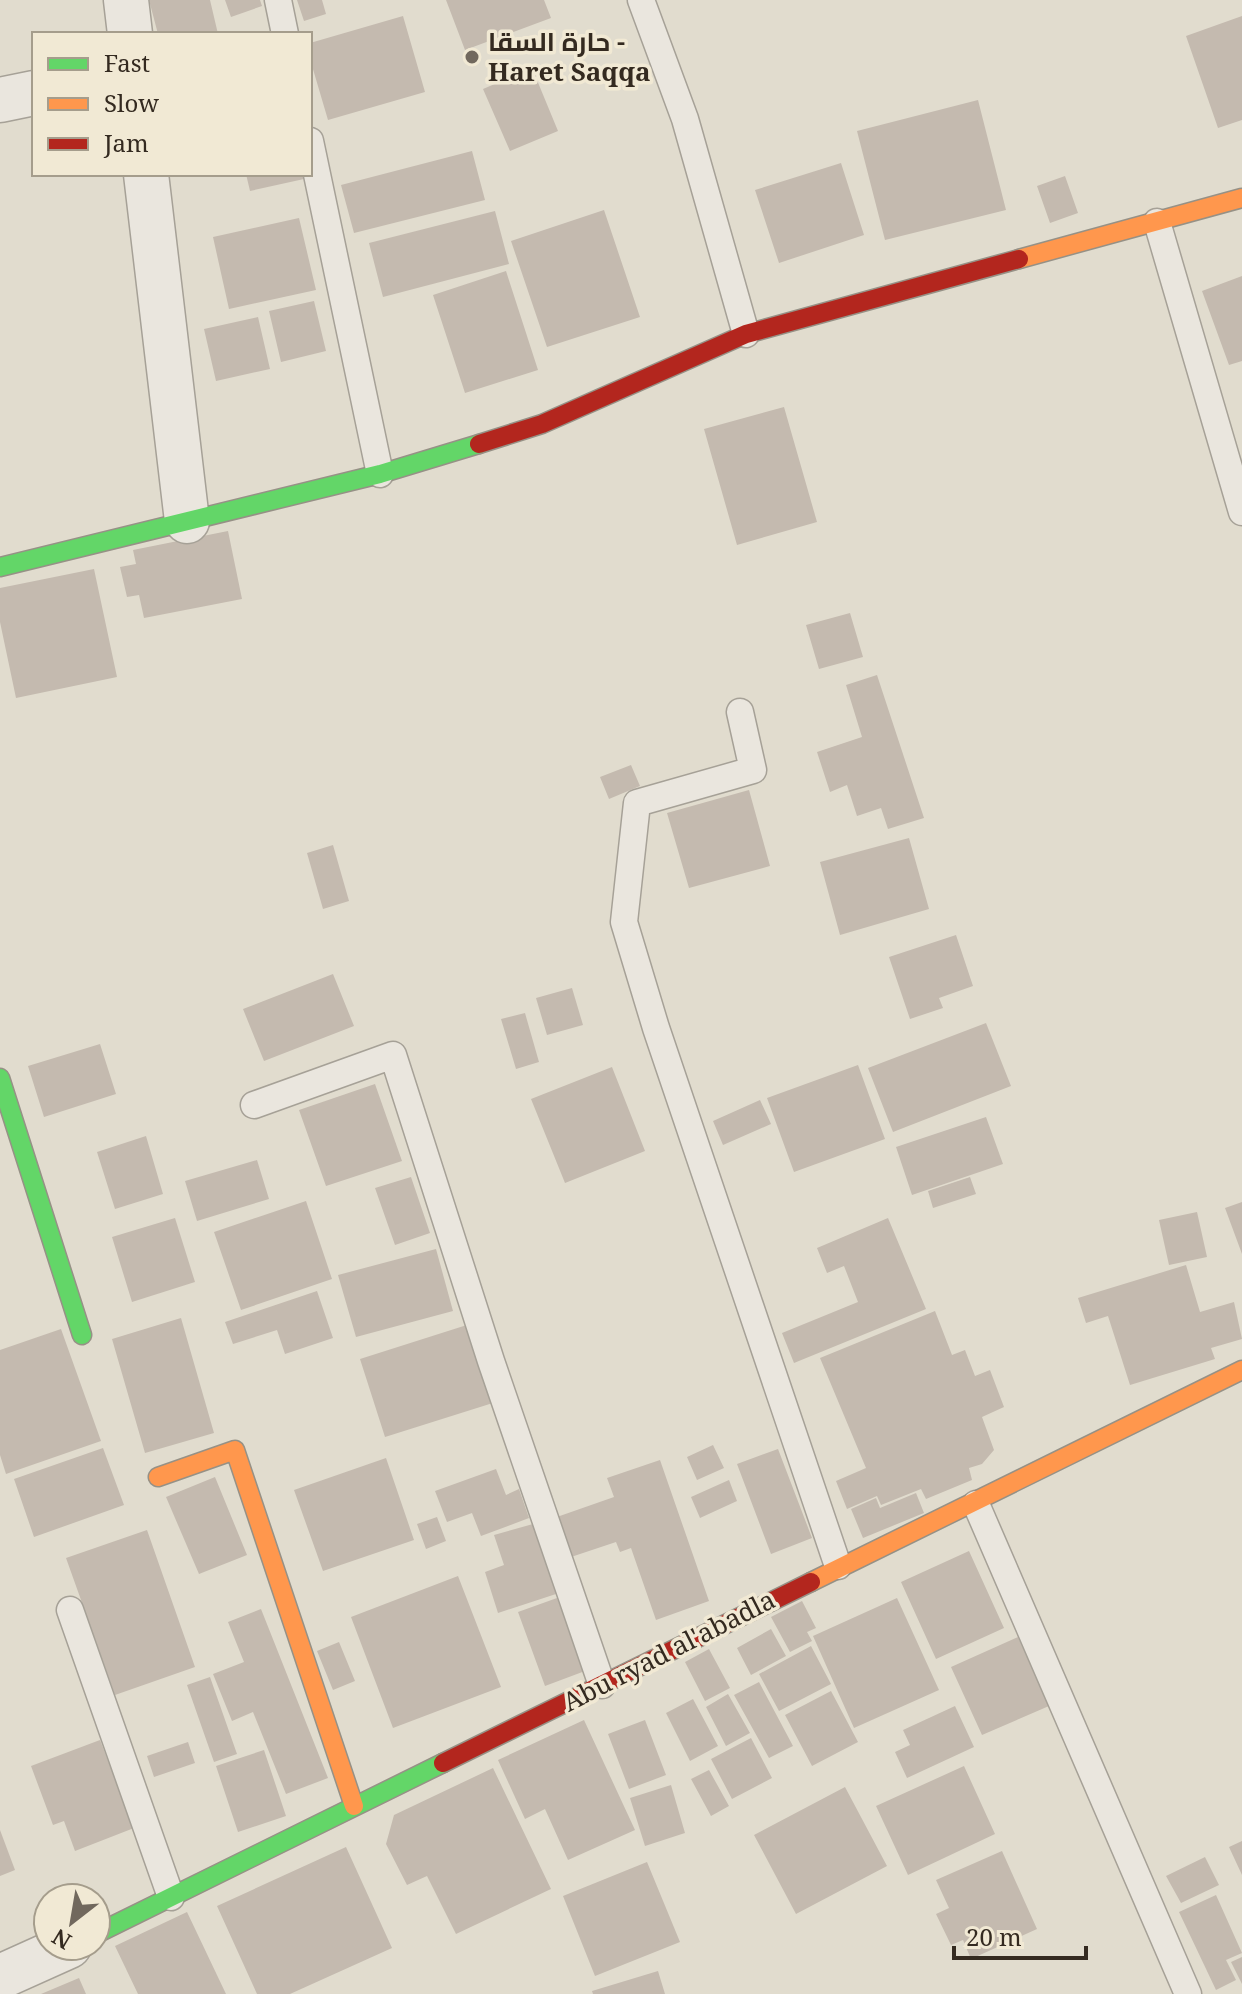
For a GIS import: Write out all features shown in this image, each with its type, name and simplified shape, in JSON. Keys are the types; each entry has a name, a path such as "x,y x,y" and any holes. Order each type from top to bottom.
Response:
{"street":[{"path":"126,0 130,32"},
{"path":"0,100 32,93"},
{"path":"146,176 187,521"},
{"path":"0,567 380,474 542,424 746,334 1242,198"},
{"path":"0,1078 82,1335"},
{"name":"Abu ryad al'abadla","path":"112,1926 838,1566 976,1504 1242,1370"},
{"path":"158,1477 235,1450 354,1806"},
{"path":"0,1977 33,1962"}],"lane":[{"path":"278,0 285,32"},
{"path":"641,0 685,119 746,334"},
{"path":"312,151 380,474"},
{"path":"1157,222 1242,512"},
{"path":"740,712 753,770 637,803 624,922 656,1028 838,1566"},
{"path":"254,1105 393,1055 491,1361 602,1685"},
{"path":"976,1504 1188,1994"},
{"path":"70,1610 171,1897"}],"building":[{"path":"149,0 210,0 218,32 157,32"},
{"path":"225,0 260,0 262,6 231,17"},
{"path":"297,0 322,0 326,14 304,21"},
{"path":"446,0 544,0 551,18 465,50"},
{"path":"403,16 425,92 328,120 312,66 312,42"},
{"path":"1242,16 1242,120 1218,128 1186,36"},
{"path":"532,68 558,131 510,151 483,89"},
{"path":"978,100 1006,210 885,240 857,131"},
{"path":"472,151 485,200 354,233 341,185"},
{"path":"841,163 864,235 779,263 755,190"},
{"path":"246,176 303,176 304,179 250,191"},
{"path":"1065,176 1078,213 1050,223 1037,186"},
{"path":"604,210 640,317 547,347 511,241"},
{"path":"495,211 509,264 383,297 369,243"},
{"path":"299,218 316,290 229,309 213,237"},
{"path":"506,271 538,370 465,393 433,295"},
{"path":"1242,276 1242,361 1229,365 1202,291"},
{"path":"314,301 326,351 281,362 269,311"},
{"path":"258,317 270,369 216,381 204,329"},
{"path":"784,407 817,522 737,545 704,429"},
{"path":"228,531 242,599 144,618 139,595 127,597 120,567 136,564 133,550"},
{"path":"94,569 117,677 16,698 0,622 0,588"},
{"path":"850,613 863,657 819,669 806,625"},
{"path":"877,675 924,818 888,829 881,808 857,816 847,785 830,792 817,752 862,737 846,685"},
{"path":"631,765 640,786 609,799 600,777"},
{"path":"749,790 770,866 689,888 667,813"},
{"path":"909,838 929,909 840,935 820,862"},
{"path":"333,845 349,901 323,909 307,853"},
{"path":"956,935 973,986 939,998 943,1008 910,1019 889,957"},
{"path":"333,974 354,1026 264,1061 243,1009"},
{"path":"572,988 583,1025 547,1035 536,998"},
{"path":"525,1013 539,1062 516,1069 501,1019"},
{"path":"986,1023 1011,1086 893,1132 868,1068"},
{"path":"100,1044 116,1094 44,1117 28,1066"},
{"path":"858,1065 885,1139 794,1172 767,1098"},
{"path":"612,1067 645,1151 565,1183 531,1099"},
{"path":"375,1084 402,1161 326,1186 299,1110"},
{"path":"760,1100 771,1124 723,1145 713,1121"},
{"path":"986,1117 1003,1164 912,1195 896,1147"},
{"path":"146,1136 163,1194 115,1209 97,1152"},
{"path":"257,1160 269,1199 197,1221 185,1181"},
{"path":"411,1177 430,1233 395,1245 375,1188"},
{"path":"970,1177 976,1194 933,1208 928,1191"},
{"path":"306,1201 332,1279 241,1310 214,1232"},
{"path":"1242,1202 1242,1254 1225,1208"},
{"path":"1197,1212 1207,1257 1169,1265 1159,1220"},
{"path":"175,1218 195,1282 132,1302 112,1237"},
{"path":"888,1218 926,1309 794,1363 782,1333 858,1302 844,1266 827,1273 817,1248"},
{"path":"436,1249 453,1311 356,1337 338,1275"},
{"path":"1186,1265 1200,1312 1234,1302 1242,1339 1211,1348 1215,1359 1130,1385 1108,1316 1086,1323 1078,1298"},
{"path":"317,1291 333,1338 285,1354 277,1330 233,1344 225,1322"},
{"path":"935,1311 952,1355 965,1350 975,1376 990,1370 1004,1407 982,1417 994,1450 982,1464 969,1468 972,1480 926,1499 921,1489 881,1505 877,1496 847,1509 836,1481 866,1468 820,1358"},
{"path":"181,1318 214,1433 145,1453 112,1339"},
{"path":"470,1324 496,1402 385,1437 360,1359"},
{"path":"61,1329 101,1441 6,1474 0,1455 0,1350"},
{"path":"713,1445 724,1468 697,1480 687,1457"},
{"path":"103,1448 124,1505 34,1537 14,1479"},
{"path":"778,1449 812,1538 771,1554 737,1464"},
{"path":"386,1458 414,1540 323,1571 294,1490"},
{"path":"660,1460 709,1601 656,1620 631,1548 620,1552 616,1542 568,1558 554,1518 614,1497 607,1478"},
{"path":"496,1469 506,1495 519,1489 529,1518 481,1536 472,1513 447,1522 435,1491"},
{"path":"215,1477 247,1555 199,1574 166,1497"},
{"path":"729,1480 737,1501 700,1518 691,1497"},
{"path":"916,1493 924,1513 863,1538 851,1509 876,1498 880,1508"},
{"path":"437,1517 446,1541 426,1549 417,1524"},
{"path":"533,1524 556,1594 498,1613 485,1572 504,1565 494,1535"},
{"path":"147,1530 195,1667 115,1695 66,1558"},
{"path":"969,1551 1004,1628 936,1659 901,1582"},
{"path":"458,1576 501,1687 393,1728 351,1617"},
{"path":"557,1598 585,1671 545,1686 518,1612"},
{"path":"897,1598 939,1690 854,1728 813,1636"},
{"path":"802,1601 816,1628 807,1632 812,1641 790,1652 771,1617"},
{"path":"261,1609 328,1778 286,1794 253,1712 232,1721 213,1674 244,1662 228,1622"},
{"path":"771,1629 786,1656 751,1675 737,1648"},
{"path":"1018,1637 1049,1706 982,1735 951,1667"},
{"path":"339,1642 355,1681 333,1690 317,1651"},
{"path":"811,1646 831,1684 779,1711 759,1674"},
{"path":"709,1649 730,1688 705,1701 685,1662"},
{"path":"210,1677 237,1754 214,1762 187,1685"},
{"path":"759,1682 793,1746 769,1758 734,1695"},
{"path":"831,1691 858,1742 812,1766 785,1715"},
{"path":"728,1694 750,1733 726,1746 706,1707"},
{"path":"693,1699 718,1746 690,1761 666,1713"},
{"path":"955,1706 974,1747 907,1778 895,1752 910,1745 903,1730"},
{"path":"584,1720 635,1830 568,1860 545,1809 525,1819 498,1760"},
{"path":"645,1720 666,1775 629,1789 608,1734"},
{"path":"751,1738 772,1778 732,1799 711,1759"},
{"path":"100,1740 134,1828 75,1851 64,1821 53,1825 31,1766"},
{"path":"188,1742 195,1763 154,1777 147,1756"},
{"path":"264,1750 286,1816 238,1832 216,1766"},
{"path":"964,1766 995,1834 908,1875 876,1806"},
{"path":"493,1768 551,1889 456,1934 427,1876 407,1885 386,1844 394,1815"},
{"path":"709,1770 729,1806 711,1816 691,1779"},
{"path":"671,1785 685,1833 645,1846 630,1798"},
{"path":"845,1787 887,1866 796,1914 754,1835"},
{"path":"0,1830 15,1870 0,1876"},
{"path":"1242,1841 1242,1875 1229,1847"},
{"path":"346,1847 392,1948 290,1994 257,1994 217,1906"},
{"path":"1002,1851 1037,1929 971,1959 963,1940 951,1945 936,1914 949,1908 936,1880"},
{"path":"1205,1857 1219,1885 1181,1903 1166,1876"},
{"path":"647,1862 680,1942 595,1976 563,1896"},
{"path":"1216,1895 1242,1953 1226,1960 1236,1980 1216,1990 1179,1912"},
{"path":"187,1912 226,1994 138,1994 115,1946"},
{"path":"1242,1957 1242,1984 1231,1962"},
{"path":"658,1971 665,1994 593,1994 592,1991"},
{"path":"79,1978 86,1994 41,1994"}],"traffic: fast":[{"path":"0,567 380,474 479,444"},
{"path":"0,1078 82,1335"},
{"path":"112,1926 443,1763"}],"traffic: slow":[{"path":"1019,259 1242,198"},
{"path":"811,1582 1242,1370"},
{"path":"158,1477 235,1450 354,1806"}],"traffic: jam":[{"path":"479,444 542,424 746,334 1019,259"},
{"path":"443,1763 811,1582"}],"place":[{"name":"حارة السقا - Haret Saqqa","path":"472,57"}]}
